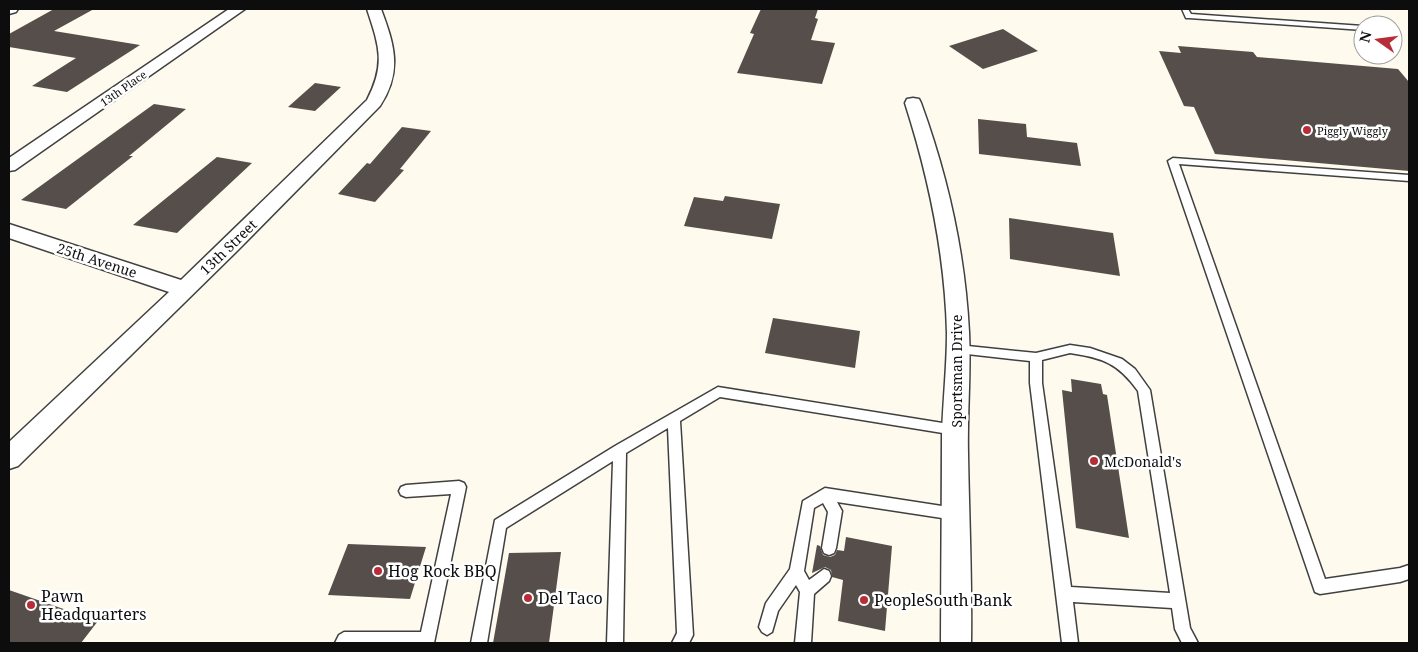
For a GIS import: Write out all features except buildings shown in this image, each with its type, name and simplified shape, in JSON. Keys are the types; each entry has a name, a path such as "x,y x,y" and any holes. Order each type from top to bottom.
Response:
{"street":[{"name":"13th Place","path":"9,166 238,9"},
{"name":"13th Street","path":"10,454 231,245 374,102 385,80 387,49 374,9"},
{"name":"Sportsman Drive","path":"913,103 922,128 952,254 958,348 955,430 957,514 956,643"},
{"name":"25th Avenue","path":"9,231 184,289"}],"lane":[{"path":"1185,9 1189,16 1353,27"},
{"path":"1405,573 1320,587 1173,161 1409,178"},
{"path":"958,348 1036,357 1070,349 1090,352 1118,362 1131,372 1144,390 1182,629 1190,643"},
{"path":"1036,357 1036,383 1070,643"},
{"path":"479,643 500,524 718,392 955,430"},
{"path":"674,419 685,635 680,643"},
{"path":"615,643 620,450"},
{"path":"343,643 344,640 427,642 459,487 406,491"},
{"path":"767,627 772,608 796,572 808,505 825,494 957,514"},
{"path":"825,494 836,511 829,548"},
{"path":"796,572 807,591 803,643"},
{"path":"807,591 824,576"},
{"path":"1064,594 1178,601"}],"place":[{"name":"Piggly Wiggly","path":"1307,130"},
{"name":"McDonald's","path":"1094,461"},
{"name":"Hog Rock BBQ","path":"378,571"},
{"name":"Del Taco","path":"528,598"},
{"name":"PeopleSouth Bank","path":"864,600"},
{"name":"Pawn Headquarters","path":"31,605"}]}
